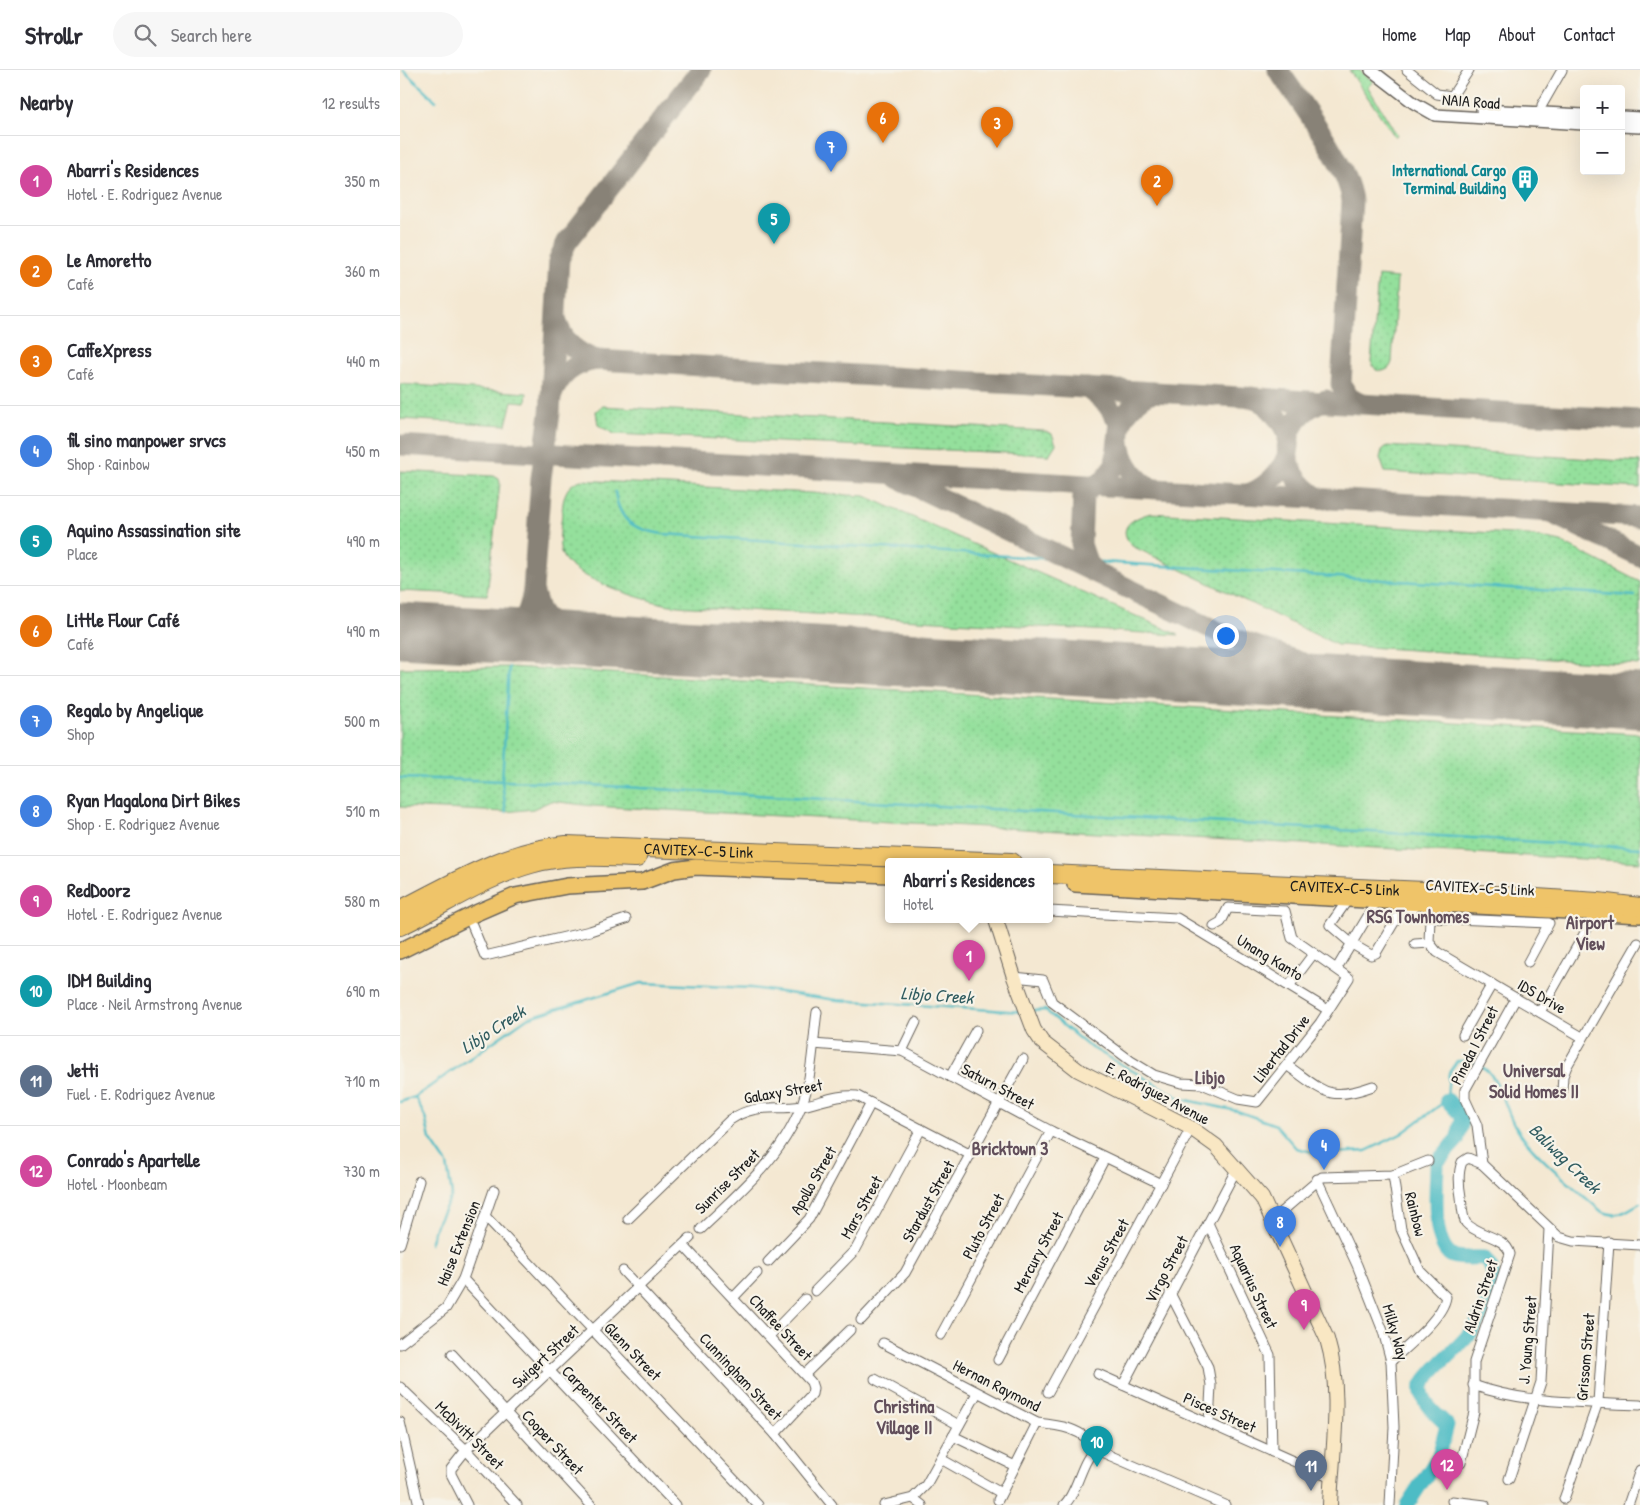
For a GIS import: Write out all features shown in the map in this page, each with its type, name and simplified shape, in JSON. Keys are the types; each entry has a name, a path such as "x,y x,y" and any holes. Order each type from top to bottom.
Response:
{"highway":[{"name":"CAVITEX–C-5 Link","path":"400,910 506,858 559,852 592,844 919,858"},
{"name":"CAVITEX–C-5 Link","path":"400,926 512,871 559,852 601,857 885,868"},
{"name":"CAVITEX–C-5 Link","path":"1053,864 1273,874 1640,896"},
{"name":"CAVITEX–C-5 Link","path":"1053,874 1447,892 1598,902 1640,908"}],"main road":[{"path":"400,959 472,925 518,906 550,898 593,892 651,890 696,867"},
{"path":"400,951 486,908 516,896 567,886 642,882 674,870 696,867 885,875"},
{"name":"CAVITEX-C-5 Link","path":"1053,882 1378,899 1419,906 1640,915"},
{"path":"1596,913 1640,920"},
{"name":"E. Rodriguez Avenue","path":"997,923 1014,977 1034,1030 1042,1042 1078,1070 1210,1139 1262,1198 1273,1219 1331,1353 1336,1397 1330,1505"}],"street":[{"name":"NAIA Road","path":"1371,70 1414,103 1435,115 1580,124"},
{"name":"NAIA Road","path":"1383,70 1418,98 1436,108 1580,115"},
{"path":"1407,70 1437,94 1452,96 1470,70"},
{"path":"1542,105 1562,70"},
{"path":"1625,117 1640,118"},
{"path":"1625,126 1640,127"},
{"path":"1349,898 1330,925 1352,944 1369,954 1375,954 1402,909 1419,906 1430,918 1430,943 1415,944"},
{"path":"1214,926 1221,922 1228,908 1285,911 1292,938 1337,968 1378,899"},
{"name":"Unang Kanto","path":"1053,911 1177,918 1328,1010"},
{"path":"1540,1012 1596,913"},
{"path":"1430,918 1549,923 1528,962"},
{"path":"472,925 485,956 590,931 626,919"},
{"name":"IDS Drive","path":"1430,943 1437,952 1582,1037"},
{"path":"1562,1091 1563,1076 1582,1037 1638,943"},
{"path":"1289,986 1314,952"},
{"name":"Libertad Drive","path":"1014,977 1043,980 1052,1002 1132,1061 1164,1079 1181,1083 1202,1084 1238,1099 1257,1102 1288,1066 1349,978 1337,968"},
{"path":"1463,1035 1492,984"},
{"name":"Pineda I Street","path":"1482,1164 1477,1125 1464,1095 1476,1068 1516,998"},
{"name":"Sunrise Street","path":"701,1229 762,1172 775,1153 801,1106 805,1094 817,1012"},
{"path":"902,1051 916,1022"},
{"path":"950,1077 976,1030"},
{"name":"Saturn Street","path":"812,1044 902,1051 1051,1131 1161,1184"},
{"name":"Stardust Street","path":"861,1320 905,1273 1023,1059"},
{"path":"1288,1066 1330,1093 1348,1095 1373,1086"},
{"name":"Galaxy Street","path":"628,1219 740,1113 756,1108 801,1106 847,1095 856,1096 971,1155"},
{"name":"Apollo Street","path":"768,1262 809,1219 871,1103"},
{"name":"Venus Street","path":"1048,1392 1191,1128"},
{"name":"Mars Street","path":"815,1291 856,1249 921,1129"},
{"name":"Pluto Street","path":"941,1336 1051,1131"},
{"name":"Mercury Street","path":"998,1360 1105,1158"},
{"name":"Aldrin Street","path":"1460,1463 1474,1412 1474,1362 1510,1254 1506,1246 1472,1228 1465,1221 1460,1192 1460,1167 1462,1162 1468,1158 1482,1164"},
{"path":"1393,1175 1428,1162"},
{"path":"1482,1164 1550,1229 1566,1240 1640,1245"},
{"name":"Virgo Street","path":"1122,1385 1237,1168"},
{"name":"Rainbow","path":"1317,1179 1327,1175 1393,1175 1395,1203 1401,1229 1420,1271 1446,1297 1445,1303 1436,1316 1391,1361"},
{"path":"1273,1219 1317,1179"},
{"name":"Milky Way","path":"1317,1179 1357,1265 1383,1331 1391,1361 1394,1427 1390,1505"},
{"path":"400,1244 419,1182"},
{"name":"Haise Extension","path":"400,1344 440,1315 463,1280 494,1190"},
{"name":"Glenn Street","path":"486,1217 758,1505"},
{"name":"Aquarius Street","path":"1208,1224 1270,1355 1272,1452"},
{"name":"J. Young Street","path":"1509,1479 1536,1399 1544,1355 1547,1241 1550,1229"},
{"name":"Swigert Street","path":"467,1505 451,1474 451,1469 466,1450 594,1332 638,1287 687,1242"},
{"name":"Chaffee Street","path":"687,1242 733,1298 805,1374 813,1388 812,1394 775,1434"},
{"name":"Grissom Street","path":"1564,1499 1598,1402 1609,1242"},
{"name":"Cunningham Street","path":"623,1271 775,1434 832,1505"},
{"path":"733,1298 757,1272"},
{"name":"Carpenter Street","path":"463,1280 676,1505"},
{"path":"1170,1293 1208,1366 1210,1385 1209,1424"},
{"path":"769,1336 805,1299"},
{"path":"805,1374 850,1330"},
{"name":"Hernan Raymond","path":"883,1343 1036,1423 1074,1431 1088,1439 1095,1450"},
{"name":"Cooper Street","path":"452,1354 591,1505"},
{"name":"Pisces Street","path":"1098,1374 1331,1478"},
{"path":"875,1379 959,1425"},
{"path":"1473,1385 1492,1392 1536,1399 1640,1405"},
{"name":"McDivitt Street","path":"400,1386 466,1450 517,1505"},
{"path":"884,1505 913,1498 930,1479 977,1393"},
{"path":"400,1422 418,1505"},
{"path":"941,1459 1000,1496 1036,1423"},
{"path":"954,1436 1015,1466"},
{"path":"1069,1504 1089,1456 1095,1450 1104,1451 1224,1505"},
{"path":"1633,1500 1640,1470"},
{"path":"913,1498 922,1505"},
{"path":"1452,1501 1481,1505"}],"green space":[{"path":"1349,70 1359,70 1373,81 1368,87 1397,135 1395,137"},
{"path":"1378,276 1397,278 1392,362 1388,369 1382,371 1376,370 1371,362"},
{"path":"400,384 527,393 526,402 512,401 506,425 400,419"},
{"path":"603,406 1044,431 1052,434 1056,444 1049,455 614,434 598,425 596,411"},
{"path":"1387,446 1640,462 1640,488 1385,472 1380,458 1382,450"},
{"path":"400,471 494,476 499,479 487,595 400,591"},
{"path":"581,480 865,496 1179,635 685,607 650,600 591,579 568,563 562,555 560,534 564,497 571,485"},
{"path":"1151,513 1529,535 1561,542 1640,582 1640,665 1337,645 1132,546 1125,534 1128,524"},
{"path":"509,667 1640,734 1640,862 592,806 551,801 533,809 506,812 400,807 400,668"}],"waterway":[{"path":"403,70 436,101"},
{"path":"615,492 617,503 624,518 636,527 663,534 1635,596"},
{"path":"506,812 502,781 509,667"},
{"path":"400,778 541,782 1640,848"},
{"name":"Libjo Creek","path":"400,1102 415,1097 527,1018 641,983 752,988 837,1000 1023,1012"},
{"name":"Libjo Creek","path":"1031,1011 1045,1010 1087,1045 1182,1099 1237,1111 1276,1125 1296,1148 1320,1154 1366,1151 1401,1134 1447,1100 1449,1073 1457,1061 1476,1063"},
{"name":"Baliwag Creek","path":"1481,1066 1488,1071 1498,1085 1511,1118 1522,1136 1542,1159 1580,1193 1601,1211 1612,1214 1625,1212 1640,1203"},
{"path":"415,1097 425,1117 430,1139 447,1164 452,1195 436,1225 430,1244"},
{"path":"1407,1505 1439,1456 1447,1425 1433,1412 1426,1402 1423,1397 1422,1385 1442,1361 1471,1333 1485,1307 1493,1280 1490,1265 1484,1258 1452,1256 1443,1246 1440,1236 1436,1210 1437,1162 1457,1140 1463,1117 1447,1100"}],"taxiway":[{"path":"592,641 565,634 548,623 539,609 533,590 541,478 550,413 559,259 567,242 701,70"},
{"path":"1278,70 1322,134 1342,169 1349,186 1352,201 1341,384 1348,397 1359,403"},
{"path":"556,318 561,333 570,345 582,354 597,360"},
{"path":"551,397 558,382 568,371 581,364 597,360 1640,420"},
{"path":"1087,388 1106,403 1120,423 1115,464 1104,480 1090,488 1083,496 1081,544 1087,562 1098,574"},
{"path":"1151,488 1140,480 1125,460 1120,436 1122,424 1127,413 1143,397 1156,392"},
{"path":"1247,494 1256,491 1279,470 1285,461 1289,442 1281,421 1266,405 1252,397"},
{"path":"1319,498 1305,488 1294,475 1289,461 1287,446 1290,432 1298,419 1310,408 1326,400"},
{"path":"400,445 1640,517"},
{"path":"898,478 1225,635 1314,667 1399,688"},
{"path":"1557,516 1640,556"},
{"path":"490,636 509,631 521,622 529,610 533,591"}],"runway":[{"path":"400,630 1640,701"}],"place":[{"name":"Little Flour Café","path":"883,143"},
{"name":"CaffeXpress","path":"997,148"},
{"name":"Regalo by Angelique","path":"831,172"},
{"name":"International Cargo Terminal Building","path":"1525,203"},
{"name":"Le Amoretto","path":"1157,206"},
{"name":"Aquino Assassination site","path":"774,244"},
{"name":"Abarri's Residences","path":"969,981"},
{"name":"fil sino manpower srvcs","path":"1324,1170"},
{"name":"Ryan Magalona Dirt Bikes","path":"1280,1247"},
{"name":"RedDoorz","path":"1304,1330"},
{"name":"IDM Building","path":"1097,1467"},
{"name":"Conrado's Apartelle","path":"1447,1490"},
{"name":"Jetti","path":"1311,1491"}],"district":[{"name":"RSG Townhomes","path":"1418,916"},
{"name":"Airport View","path":"1590,932"},
{"name":"Libjo","path":"1210,1077"},
{"name":"Universal Solid Homes II","path":"1534,1080"},
{"name":"Bricktown 3","path":"1010,1148"},
{"name":"Christina Village II","path":"904,1416"}]}
